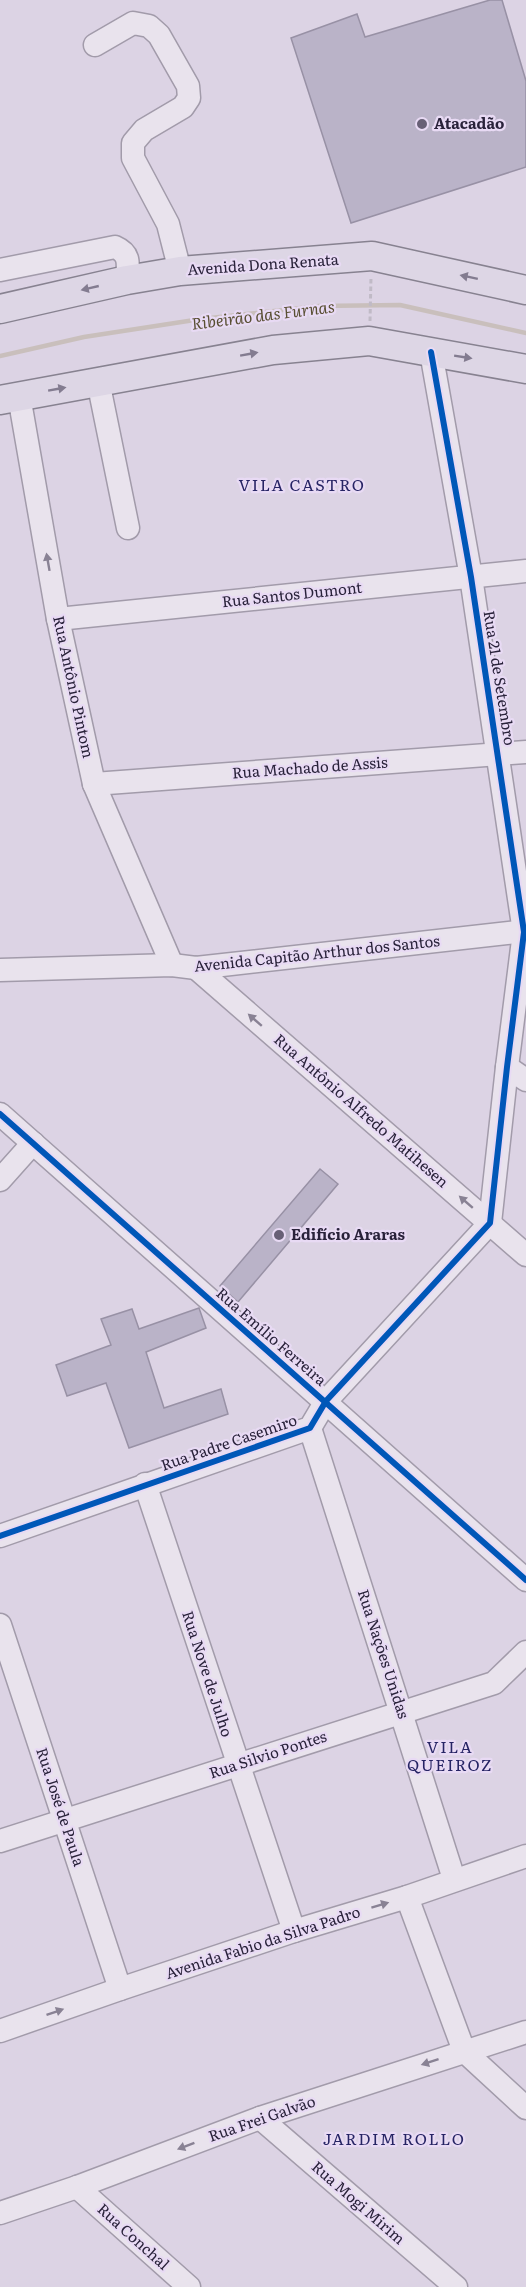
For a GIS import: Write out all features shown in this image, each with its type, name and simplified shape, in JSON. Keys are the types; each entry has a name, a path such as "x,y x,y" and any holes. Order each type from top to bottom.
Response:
{"main road":[{"name":"Avenida Dona Renata","path":"0,309 127,280 180,271 372,256 526,290"},
{"path":"9,398 273,350 369,341 526,369"}],"street":[{"path":"95,45 133,23 149,26 159,35 188,86 189,98 183,107 144,130 133,143 133,158 168,224 180,271"},
{"path":"0,270 115,247 128,257 127,280"},
{"name":"Rua 21 de Setembro","path":"431,352 471,577 525,932 490,1223"},
{"path":"98,381 128,528"},
{"name":"Rua Antônio Pintom","path":"9,398 94,784 172,965"},
{"name":"Rua Santos Dumont","path":"58,619 526,571"},
{"name":"Rua Machado de Assis","path":"94,784 526,752"},
{"name":"Avenida Capitão Arthur dos Santos","path":"0,970 172,965 196,968 525,932"},
{"name":"Rua Antônio Alfredo Matihesen","path":"196,968 526,1255"},
{"path":"507,1067 526,1080"},
{"name":"Rua Emílio Ferreira","path":"0,1114 526,1580"},
{"path":"0,1180 33,1143"},
{"name":"Rua Padre Casemiro","path":"0,1536 310,1428 326,1401 490,1223"},
{"name":"Rua Nações Unidas","path":"310,1428 454,1879"},
{"name":"Rua Nove de Julho","path":"145,1484 294,1931"},
{"name":"Rua José de Paula","path":"0,1625 120,1989"},
{"name":"Rua Silvio Pontes","path":"0,1842 494,1683 526,1652"},
{"name":"Avenida Fabio da Silva Padro","path":"0,2031 294,1931 407,1897 526,1856"},
{"path":"407,1897 464,2051 526,2108"},
{"name":"Rua Frei Galvão","path":"0,2213 77,2187 260,2118 526,2032"},
{"name":"Rua Mogi Mirim","path":"260,2118 456,2287"},
{"name":"Rua Conchal","path":"77,2187 189,2287"}],"path":[{"path":"369,341 372,256"}],"building":[{"name":"Atacadão","path":"490,0 502,0 526,81 526,167 351,223 291,38 357,14 365,37"},
{"name":"Edifício Araras","path":"320,1169 338,1184 238,1302 220,1286"},
{"path":"199,1308 206,1328 146,1352 164,1408 221,1389 228,1414 129,1448 106,1383 67,1396 56,1365 111,1345 101,1319 132,1309 139,1329"}],"waterway":[{"name":"Ribeirão das Furnas","path":"0,356 84,337 201,319 319,306 400,305 526,333"}],"cycle path":[{"path":"0,1536 310,1428 326,1401 490,1223 524,932 471,577 431,352"},
{"path":"0,1114 526,1580"}],"place":[{"name":"Atacadão","path":"422,124"},
{"name":"Edifício Araras","path":"279,1235"}],"district":[{"name":"VILA CASTRO","path":"302,485"},
{"name":"VILA QUEIROZ","path":"450,1756"},
{"name":"JARDIM ROLLO","path":"394,2139"}]}
